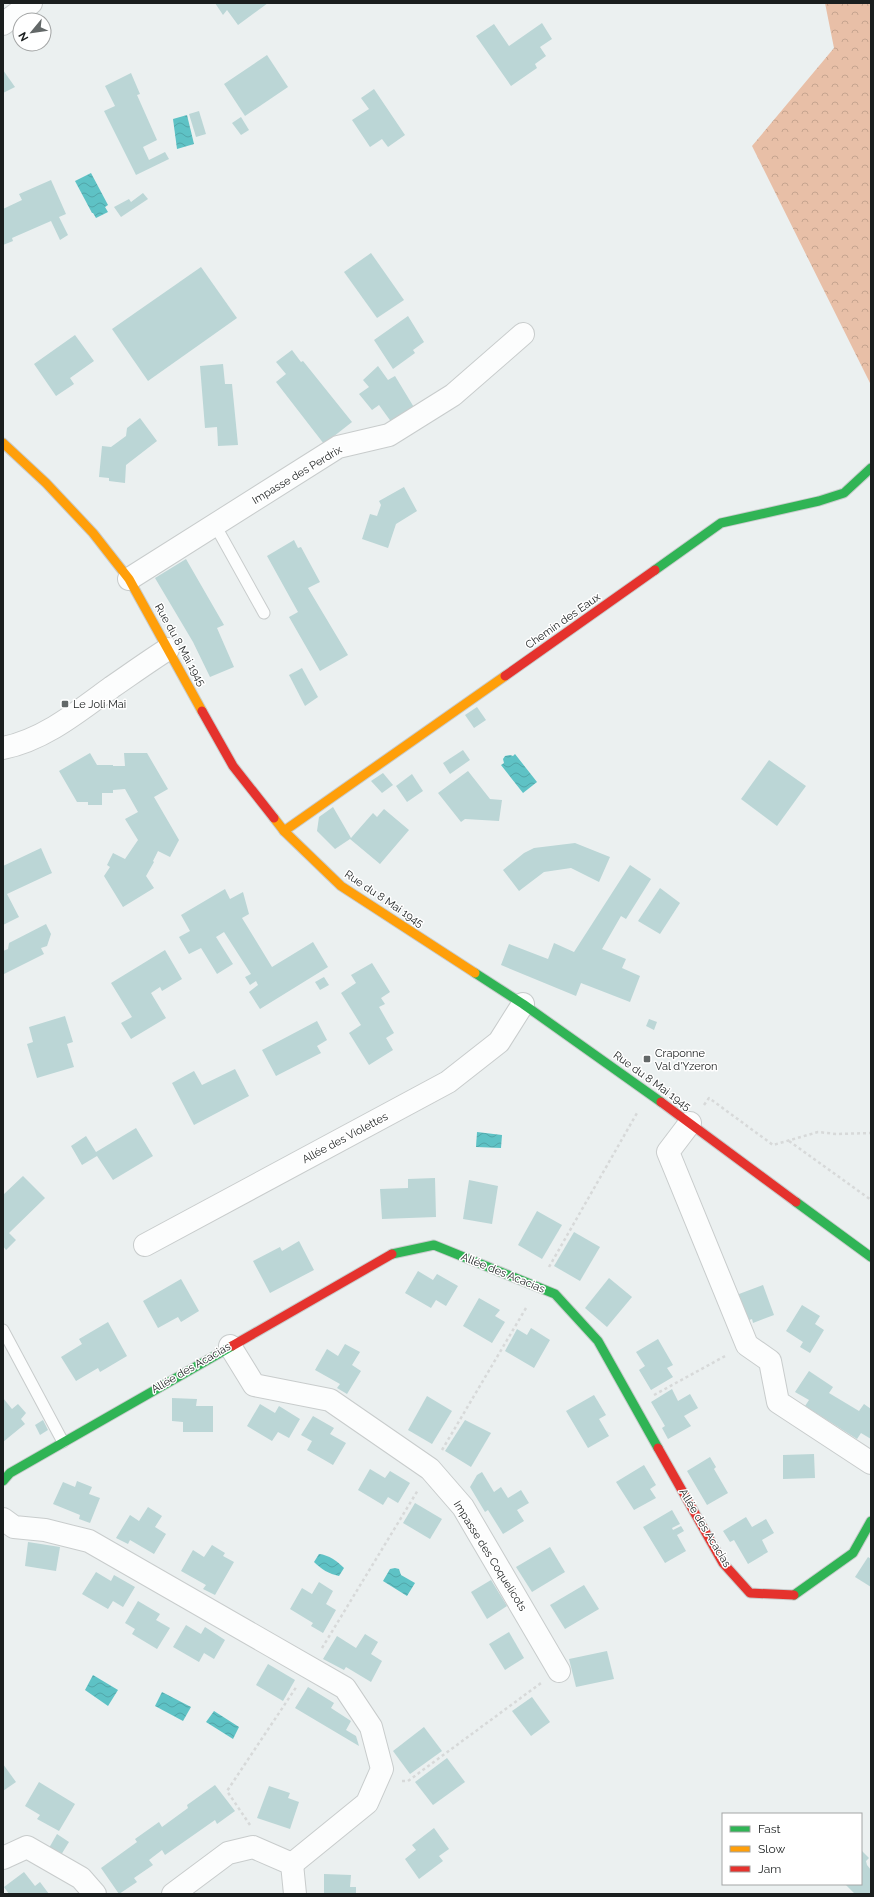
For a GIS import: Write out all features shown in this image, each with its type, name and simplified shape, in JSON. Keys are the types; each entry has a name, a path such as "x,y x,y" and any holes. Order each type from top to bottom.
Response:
{"street":[{"path":"3,24 31,3"},
{"name":"Impasse des Perdrix","path":"129,579 338,447 389,434 453,395 523,334"},
{"name":"Rue du 8 Mai 1945","path":"3,443 46,483 92,533 129,579 232,766 284,831 341,886 523,1004 690,1123 871,1257"},
{"name":"Chemin des Eaux","path":"284,831 721,523 819,501 844,492 871,468"},
{"path":"3,748 14,746 37,737 71,717 168,649"},
{"name":"Allée des Violettes","path":"145,1245 448,1082 500,1042 523,1004"},
{"path":"690,1123 668,1152 747,1345 770,1361 778,1402 871,1463"},
{"name":"Allée des Acacias","path":"3,1481 10,1473 63,1442 392,1254 434,1246 555,1294 598,1341 723,1563 750,1593 796,1595 853,1553 871,1521"},
{"name":"Impasse des Coquelicots","path":"230,1346 254,1385 330,1400 430,1469 462,1506 560,1671"},
{"path":"3,1519 14,1527 45,1530 89,1541 345,1688 371,1727 382,1769 367,1803 292,1864"},
{"path":"3,1858 27,1847 81,1878 95,1894"},
{"path":"173,1894 228,1853 254,1847 292,1864"},
{"path":"292,1864 295,1894"}],"lane":[{"path":"215,525 264,613"},
{"path":"3,1330 63,1442"}],"path":[{"path":"690,1123 709,1098 773,1145 818,1132 836,1134 871,1133"},
{"path":"553,1260 630,1128"},
{"path":"788,1141 871,1200"},
{"path":"452,1433 515,1327"},
{"path":"677,1382 747,1345"},
{"path":"333,1630 413,1498"},
{"path":"254,1847 252,1827 228,1791 310,1667"},
{"path":"408,1781 530,1690"}],"green space":[{"path":"825,3 871,3 871,385 752,146 834,48"}],"water":[{"path":"187,115 194,144 177,149 173,119"},
{"path":"91,173 108,205 105,207 108,212 96,218 75,181"},
{"path":"515,754 537,782 523,793 501,765 504,763 503,759 505,756 513,756"},
{"path":"477,1132 502,1135 501,1148 476,1147"},
{"path":"319,1554 333,1559 344,1568 339,1576 325,1571 314,1562"},
{"path":"390,1569 399,1569 401,1575 415,1583 407,1596 383,1581"},
{"path":"93,1675 118,1690 108,1706 85,1690"},
{"path":"162,1692 191,1707 183,1721 155,1706"},
{"path":"214,1711 239,1727 233,1739 206,1722"}],"building":[{"path":"215,3 268,3 238,25 227,10 223,15"},
{"path":"542,23 552,39 540,47 546,56 535,64 537,68 511,86 476,36 494,24 509,46"},
{"path":"267,55 288,87 245,116 224,84"},
{"path":"3,70 15,87 3,93"},
{"path":"131,73 140,94 137,95 157,140 143,147 149,160 165,152 169,159 136,175 104,111 115,106 105,86"},
{"path":"374,89 405,135 388,147 382,139 370,147 352,120 369,109 361,98"},
{"path":"199,111 206,134 196,137 189,114"},
{"path":"241,117 249,130 241,135 232,123"},
{"path":"51,180 66,214 59,217 68,235 60,240 51,221 12,238 13,241 3,245 3,209 22,200 19,194"},
{"path":"143,193 148,199 121,217 114,207 129,199 131,202"},
{"path":"371,253 404,300 377,318 344,272"},
{"path":"201,267 237,318 148,381 112,329"},
{"path":"408,316 424,342 413,350 415,353 393,369 374,340"},
{"path":"75,335 94,361 70,378 74,384 56,396 34,364"},
{"path":"292,350 301,362 303,361 352,422 324,444 276,382 286,374 276,362"},
{"path":"223,364 225,384 232,384 238,445 218,446 217,427 205,428 200,366"},
{"path":"378,366 388,380 395,376 415,409 392,423 379,405 372,410 359,394 369,387 363,380"},
{"path":"140,418 157,441 126,465 125,483 109,481 109,478 99,477 102,446 111,447 126,436 127,428"},
{"path":"404,487 417,511 396,524 388,548 362,539 370,514 377,516 381,505 379,501"},
{"path":"294,540 298,548 301,547 320,582 308,588 348,655 320,671 289,617 298,612 267,556"},
{"path":"186,559 224,625 217,628 234,667 210,677 193,642 155,578"},
{"path":"302,668 318,697 305,706 289,675"},
{"path":"477,707 486,720 474,728 465,715"},
{"path":"463,750 470,760 450,774 443,763"},
{"path":"90,753 97,765 125,766 124,753 147,753 168,789 154,797 179,840 170,857 158,851 146,876 154,888 123,907 104,876 110,867 107,865 113,853 125,859 138,840 125,819 138,812 125,789 113,790 113,793 102,793 102,805 88,805 88,802 77,802 59,771"},
{"path":"769,760 806,786 777,826 741,799"},
{"path":"468,771 490,799 502,800 499,821 465,819 461,822 438,793"},
{"path":"383,773 393,785 382,793 371,781"},
{"path":"412,774 423,791 407,802 396,786"},
{"path":"333,807 351,838 373,813 377,817 384,809 409,830 380,864 350,839 335,849 317,831 319,817"},
{"path":"575,843 610,857 599,882 571,868 544,872 519,891 503,870 524,853 534,848"},
{"path":"41,848 52,873 7,894 19,917 3,925 3,866"},
{"path":"630,865 651,879 626,919 621,916 602,949 626,959 622,968 640,976 630,1002 581,983 576,996 501,965 509,944 548,959 554,943 574,952"},
{"path":"660,888 680,903 660,934 638,921"},
{"path":"225,889 230,899 243,892 249,914 242,918 272,967 313,942 328,967 260,1009 249,992 258,985 256,981 250,985 245,977 251,974 224,932 216,937 233,964 217,974 201,948 189,954 179,937 190,931 181,915"},
{"path":"46,924 51,934 47,946 41,948 44,954 4,974 3,951 8,949 9,943"},
{"path":"165,950 182,979 162,991 160,987 151,993 166,1018 131,1039 121,1023 132,1017 111,983"},
{"path":"372,963 390,992 381,998 385,1004 379,1007 394,1033 386,1038 393,1050 369,1065 349,1033 361,1025 341,993 356,983 351,975"},
{"path":"324,977 329,985 320,990 315,982"},
{"path":"65,1016 73,1042 67,1044 74,1067 37,1078 27,1044 33,1042 29,1027"},
{"path":"649,1019 657,1022 654,1030 646,1026"},
{"path":"317,1021 327,1040 317,1046 321,1053 276,1076 262,1050"},
{"path":"235,1069 249,1096 194,1125 172,1083 194,1071 202,1085"},
{"path":"136,1128 153,1156 113,1180 97,1156 82,1165 71,1146 86,1136 96,1152"},
{"path":"23,1176 45,1198 9,1233 16,1240 6,1250 3,1246 3,1195"},
{"path":"435,1178 436,1217 382,1219 380,1189 408,1188 408,1179"},
{"path":"469,1180 498,1186 492,1224 463,1219"},
{"path":"537,1211 562,1225 542,1259 518,1245"},
{"path":"574,1232 600,1247 580,1281 554,1266"},
{"path":"299,1241 314,1270 270,1293 253,1261 280,1247 282,1251"},
{"path":"418,1271 433,1280 437,1274 458,1286 446,1306 436,1300 431,1308 405,1293"},
{"path":"609,1278 632,1297 607,1327 585,1308"},
{"path":"181,1279 199,1311 181,1322 178,1317 158,1328 143,1301"},
{"path":"763,1285 774,1315 753,1323 752,1319 741,1323 731,1297"},
{"path":"479,1298 500,1310 495,1316 505,1322 492,1343 463,1326"},
{"path":"802,1305 820,1316 815,1324 824,1330 810,1353 800,1347 803,1342 786,1331"},
{"path":"108,1322 127,1356 100,1372 98,1368 76,1381 61,1357 82,1344 79,1339"},
{"path":"531,1328 550,1340 534,1368 505,1351 517,1329 527,1335"},
{"path":"658,1339 673,1365 667,1368 673,1377 651,1390 639,1370 645,1366 636,1352"},
{"path":"345,1344 360,1352 352,1365 361,1371 347,1394 337,1388 340,1384 315,1370 327,1349 338,1356"},
{"path":"809,1371 833,1387 829,1393 859,1411 864,1404 871,1409 871,1439 861,1433 857,1439 805,1406 809,1400 795,1392"},
{"path":"672,1389 678,1401 690,1394 698,1408 684,1416 691,1426 668,1439 662,1428 665,1426 651,1402"},
{"path":"594,1395 606,1415 599,1419 609,1436 588,1448 566,1411"},
{"path":"427,1396 452,1411 432,1444 408,1430"},
{"path":"3,1398 12,1409 18,1404 26,1413 21,1419 25,1424 3,1442"},
{"path":"172,1398 197,1399 196,1406 213,1406 213,1432 183,1432 183,1422 172,1421"},
{"path":"260,1404 275,1413 279,1406 300,1419 289,1438 278,1432 272,1441 247,1426"},
{"path":"313,1416 334,1428 330,1434 346,1443 333,1465 307,1450 312,1441 301,1435"},
{"path":"43,1420 48,1430 40,1435 35,1425"},
{"path":"465,1420 491,1433 471,1467 445,1451"},
{"path":"814,1454 815,1478 783,1479 783,1455"},
{"path":"710,1457 716,1467 714,1469 728,1493 707,1505 687,1471"},
{"path":"644,1465 656,1485 650,1489 656,1498 634,1510 616,1482"},
{"path":"370,1469 385,1478 390,1471 410,1483 398,1503 388,1497 383,1505 358,1490"},
{"path":"482,1472 494,1492 501,1487 508,1498 521,1490 529,1503 517,1510 524,1521 503,1534 488,1510 485,1512 470,1487 477,1475"},
{"path":"77,1481 92,1487 89,1494 100,1498 90,1523 79,1519 80,1515 53,1504 63,1482 75,1487"},
{"path":"415,1503 442,1519 430,1539 403,1523"},
{"path":"148,1507 162,1516 155,1527 166,1534 154,1554 130,1540 128,1544 116,1538 130,1515 139,1521"},
{"path":"672,1510 680,1524 672,1528 673,1530 681,1526 684,1531 677,1535 686,1551 665,1563 643,1527"},
{"path":"746,1517 752,1527 766,1519 774,1533 762,1540 768,1552 748,1564 734,1540 730,1542 723,1531"},
{"path":"28,1542 60,1547 56,1571 25,1566"},
{"path":"212,1545 225,1553 223,1556 234,1562 215,1595 203,1589 206,1585 181,1571 193,1550 204,1557"},
{"path":"550,1547 565,1572 532,1592 516,1567"},
{"path":"868,1557 871,1559 871,1587 855,1577"},
{"path":"96,1572 111,1581 114,1575 135,1587 123,1607 113,1601 108,1609 82,1594"},
{"path":"491,1580 507,1606 487,1619 471,1592"},
{"path":"319,1582 333,1591 326,1604 336,1610 323,1633 311,1626 313,1623 290,1609 302,1588 312,1594"},
{"path":"584,1585 599,1609 565,1629 550,1605"},
{"path":"138,1601 160,1614 156,1620 170,1628 157,1649 132,1634 135,1629 125,1623"},
{"path":"186,1625 201,1634 205,1627 225,1640 214,1659 204,1653 199,1662 173,1647"},
{"path":"509,1632 524,1658 505,1670 489,1644"},
{"path":"365,1634 378,1642 371,1654 382,1661 371,1682 346,1667 344,1670 323,1659 337,1636 356,1648"},
{"path":"607,1651 614,1679 576,1687 569,1659"},
{"path":"268,1664 295,1680 283,1701 256,1685"},
{"path":"308,1687 334,1703 331,1708 351,1721 346,1730 356,1736 359,1746 295,1708"},
{"path":"532,1697 550,1722 531,1736 512,1711"},
{"path":"424,1727 442,1751 410,1774 393,1751"},
{"path":"447,1758 465,1782 433,1805 415,1782"},
{"path":"3,1764 16,1782 3,1791"},
{"path":"39,1782 75,1804 59,1831 37,1819 40,1815 25,1806"},
{"path":"215,1785 235,1811 217,1824 215,1820 165,1855 162,1850 149,1860 153,1865 134,1878 137,1882 119,1894 101,1868 137,1842 135,1839 159,1822 162,1827 188,1808 187,1805"},
{"path":"269,1786 290,1793 288,1798 299,1802 290,1829 257,1818"},
{"path":"434,1828 449,1849 439,1856 443,1861 419,1879 405,1859 416,1850 412,1845"},
{"path":"57,1834 69,1842 61,1855 49,1848"},
{"path":"862,1851 869,1858 866,1861 871,1870 871,1894 855,1894 846,1885 862,1885"},
{"path":"24,1872 35,1886 40,1882 49,1894 9,1894 4,1887"},
{"path":"324,1874 351,1875 350,1887 356,1887 356,1894 324,1894"}],"traffic: fast":[{"path":"655,570 721,523 819,501 844,493 871,468"},
{"path":"475,973 523,1004 661,1102"},
{"path":"796,1202 871,1257"},
{"path":"392,1254 434,1245 555,1294 598,1341 658,1448"},
{"path":"3,1481 10,1473 232,1346"},
{"path":"794,1595 853,1553 871,1521"}],"traffic: slow":[{"path":"3,443 46,483 93,533 129,579 202,711"},
{"path":"284,831 505,676"},
{"path":"274,818 284,831 341,886 475,973"}],"traffic: jam":[{"path":"505,676 655,570"},
{"path":"202,711 233,766 274,818"},
{"path":"661,1102 796,1202"},
{"path":"232,1346 392,1254"},
{"path":"658,1448 723,1563 750,1593 794,1595"}],"place":[{"name":"Le Joli Mai","path":"65,704"},
{"name":"Craponne Val d'Yzeron","path":"647,1059"}]}
